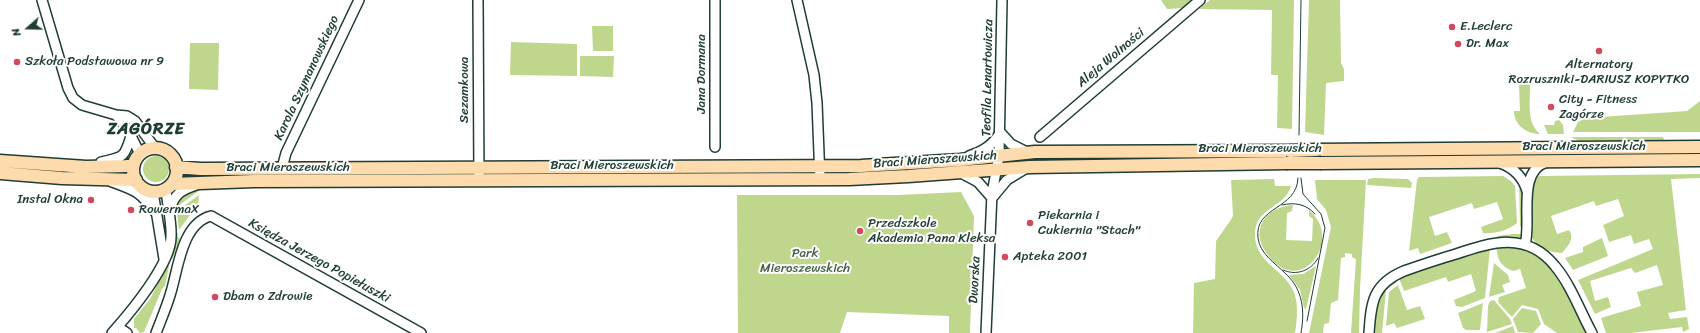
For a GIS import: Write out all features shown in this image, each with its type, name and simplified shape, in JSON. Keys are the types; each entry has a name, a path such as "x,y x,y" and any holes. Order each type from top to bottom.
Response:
{"main road":[{"name":"Braci Mieroszewskich","path":"176,167 200,169 861,166 960,160 1029,153 1700,147"},
{"path":"0,162 86,167 127,166 147,150 155,148 161,149 171,156 176,167 176,176 169,186 158,191 144,189 136,180 134,175 137,159"},
{"path":"1334,163 1335,150"},
{"name":"Braci Mieroszewskich","path":"169,186 254,181 820,179 893,177 1030,167 1286,163 1700,160"},
{"path":"254,181 278,173 282,168 295,178 310,182"},
{"path":"0,173 43,177 136,180"}],"street":[{"path":"42,0 70,93 82,105 116,116 127,116 135,121 155,148"},
{"name":"Karola Szymanowskiego","path":"282,168 286,153 359,0"},
{"name":"Sezamkowa","path":"478,0 478,180"},
{"name":"Jana Dormana","path":"715,0 715,147"},
{"path":"797,0 814,75 820,179"},
{"name":"Teofila Lenartowicza","path":"999,156 1002,0"},
{"name":"Aleja Wolności","path":"1040,137 1200,0"},
{"path":"116,116 131,136 137,159"},
{"path":"960,160 986,149 995,142 1000,132 1011,144 1029,153"},
{"path":"86,167 120,158 127,149 131,136"},
{"name":"Dworska","path":"986,333 992,198 999,156"},
{"path":"1525,245 1528,231 1527,193 1529,179 1533,171 1539,165 1549,161"},
{"path":"1496,162 1507,166 1518,174 1524,182 1527,193"},
{"path":"961,173 978,182 992,198 1015,173 1030,167"},
{"path":"104,179 131,188 139,194 156,214"},
{"path":"169,212 173,200 179,193 203,183"},
{"path":"127,333 115,330 150,285 170,248 172,237 169,212 169,186"},
{"path":"150,191 154,198 164,260"},
{"name":"Księdza Jerzego Popiełuszki","path":"156,333 171,294 177,265 186,240 193,229 204,217 211,216 219,219 251,239 421,333"},
{"path":"1369,333 1371,311 1377,290 1382,283 1396,274 1487,244 1506,242 1525,245 1545,256 1556,267 1592,333"}],"green space":[{"path":"1161,0 1194,0 1184,8 1167,9"},
{"path":"1210,0 1294,0 1292,129 1277,128 1278,75 1271,75 1272,10 1199,9"},
{"path":"1309,0 1340,0 1341,63 1344,69 1344,81 1326,83 1324,135 1305,132"},
{"path":"592,26 613,26 613,51 593,51"},
{"path":"511,42 577,44 577,76 510,75"},
{"path":"190,43 219,43 218,90 189,89"},
{"path":"580,56 614,56 613,77 580,76"},
{"path":"1519,78 1519,83 1527,83 1527,78 1530,82 1530,110 1532,123 1540,134 1535,134 1522,128 1516,120 1514,111 1520,111 1519,85 1514,85 1514,82"},
{"path":"1700,101 1700,132 1573,132 1578,122 1586,118 1687,111"},
{"path":"1559,120 1563,125 1564,134 1548,134 1544,125 1554,125 1555,121"},
{"path":"1571,137 1663,137 1664,140 1579,141"},
{"path":"1644,153 1624,157 1354,158 1354,154"},
{"path":"156,156 165,160 169,169 165,178 156,182 147,178 143,169 147,160"},
{"path":"1700,174 1700,178 1671,179 1686,310 1668,313 1670,319 1687,317 1689,329 1683,332 1682,327 1631,333 1606,333 1601,318 1641,306 1637,292 1663,285 1657,265 1635,273 1631,268 1590,281 1595,301 1608,297 1611,307 1595,314 1578,280 1653,249 1649,239 1634,244 1631,235 1609,242 1603,225 1624,216 1618,199 1596,206 1594,201 1551,216 1557,234 1569,230 1571,233 1571,239 1562,253 1552,252 1540,247 1531,236 1532,178 1540,176"},
{"path":"1503,176 1511,181 1515,186 1517,223 1501,231 1483,233 1481,227 1503,219 1497,202 1474,209 1472,203 1429,217 1435,236 1447,232 1452,243 1420,254 1418,248 1409,251 1417,180 1419,177"},
{"path":"1274,179 1275,186 1291,186 1283,199 1260,218 1255,233 1256,243 1264,258 1288,282 1293,290 1297,305 1295,333 1193,333 1194,283 1215,279 1216,241 1233,216 1231,180"},
{"path":"1368,179 1408,179 1412,183 1411,188 1367,185"},
{"path":"1315,180 1366,180 1359,333 1351,333 1356,259 1352,257 1352,254 1345,253 1345,257 1341,258 1338,300 1331,303 1329,323 1324,324 1323,333 1309,333 1331,227 1326,210 1317,199"},
{"path":"1519,181 1524,188 1524,228 1520,226"},
{"path":"191,190 200,190 174,209 177,199"},
{"name":"Park Mieroszewskich","path":"961,192 974,216 970,333 949,333 949,316 847,312 840,333 738,333 737,195 899,195"},
{"path":"199,195 198,209 177,211"},
{"path":"1293,205 1292,211 1287,213 1286,240 1312,241 1313,219 1309,216 1309,210 1319,222 1322,236 1320,249 1314,260 1304,268 1293,271 1280,267 1267,254 1261,244 1259,233 1263,220 1270,213 1278,208"},
{"path":"193,211 179,230 177,213"},
{"path":"174,213 178,237 180,239 173,258 170,261 165,286 162,289 144,332 140,333 136,328 134,328 134,319 150,299 169,262 176,233"},
{"path":"1524,234 1518,239 1496,239 1497,236"},
{"path":"1602,238 1608,256 1573,270 1565,258 1583,252 1583,247"},
{"path":"1496,246 1524,249 1543,258 1559,277 1588,333 1557,333 1544,324 1538,309 1522,305 1512,317 1498,302 1499,297 1526,288 1520,269 1513,271 1505,267 1500,262"},
{"path":"1490,248 1485,298 1462,307 1456,306 1454,300 1476,291 1471,274 1448,282 1446,277 1404,291 1399,278"},
{"path":"1494,263 1508,275 1510,282 1502,285 1505,292 1489,297"},
{"path":"1316,266 1306,309 1304,308 1300,290 1289,275 1303,274"},
{"path":"1395,278 1397,282 1386,290 1382,333 1372,333 1378,297 1382,287"},
{"path":"1398,285 1407,310 1420,306 1425,319 1397,328 1394,323 1386,326 1389,292"},
{"path":"1494,300 1510,319 1512,324 1487,332 1488,306 1490,301"},
{"path":"1483,303 1480,330 1466,330 1463,328 1458,313"},
{"path":"1522,308 1536,311 1541,324 1533,333 1518,332 1513,319"},
{"path":"1513,326 1515,333 1495,333"}],"tram line":[{"path":"1299,135 1301,0"},
{"path":"1298,178 1296,188 1291,196 1262,220 1258,238 1259,244 1265,254 1292,280 1296,287 1301,301 1303,317 1301,333"},
{"path":"1301,178 1303,194 1321,214 1325,228 1307,321"},
{"path":"1282,205 1291,204 1304,206 1315,214"},
{"path":"1283,270 1288,272 1303,271 1311,266 1318,258"}],"place":[{"name":"E.Leclerc","path":"1452,27"},
{"name":"Dr. Max","path":"1458,44"},
{"name":"Alternatory Rozruszniki-DARIUSZ KOPYTKO","path":"1599,51"},
{"name":"Szkoła Podstawowa nr 9","path":"17,62"},
{"name":"City - Fitness Zagórze","path":"1551,107"},
{"name":"Instal Okna","path":"91,200"},
{"name":"RowermaX","path":"131,210"},
{"name":"Piekarnia i Cukiernia \"Stach\"","path":"1030,223"},
{"name":"Przedszkole Akademia Pana Kleksa","path":"860,231"},
{"name":"Apteka 2001","path":"1005,257"},
{"name":"Dbam o Zdrowie","path":"215,297"}],"district":[{"name":"ZAGÓRZE","path":"146,130"}]}
